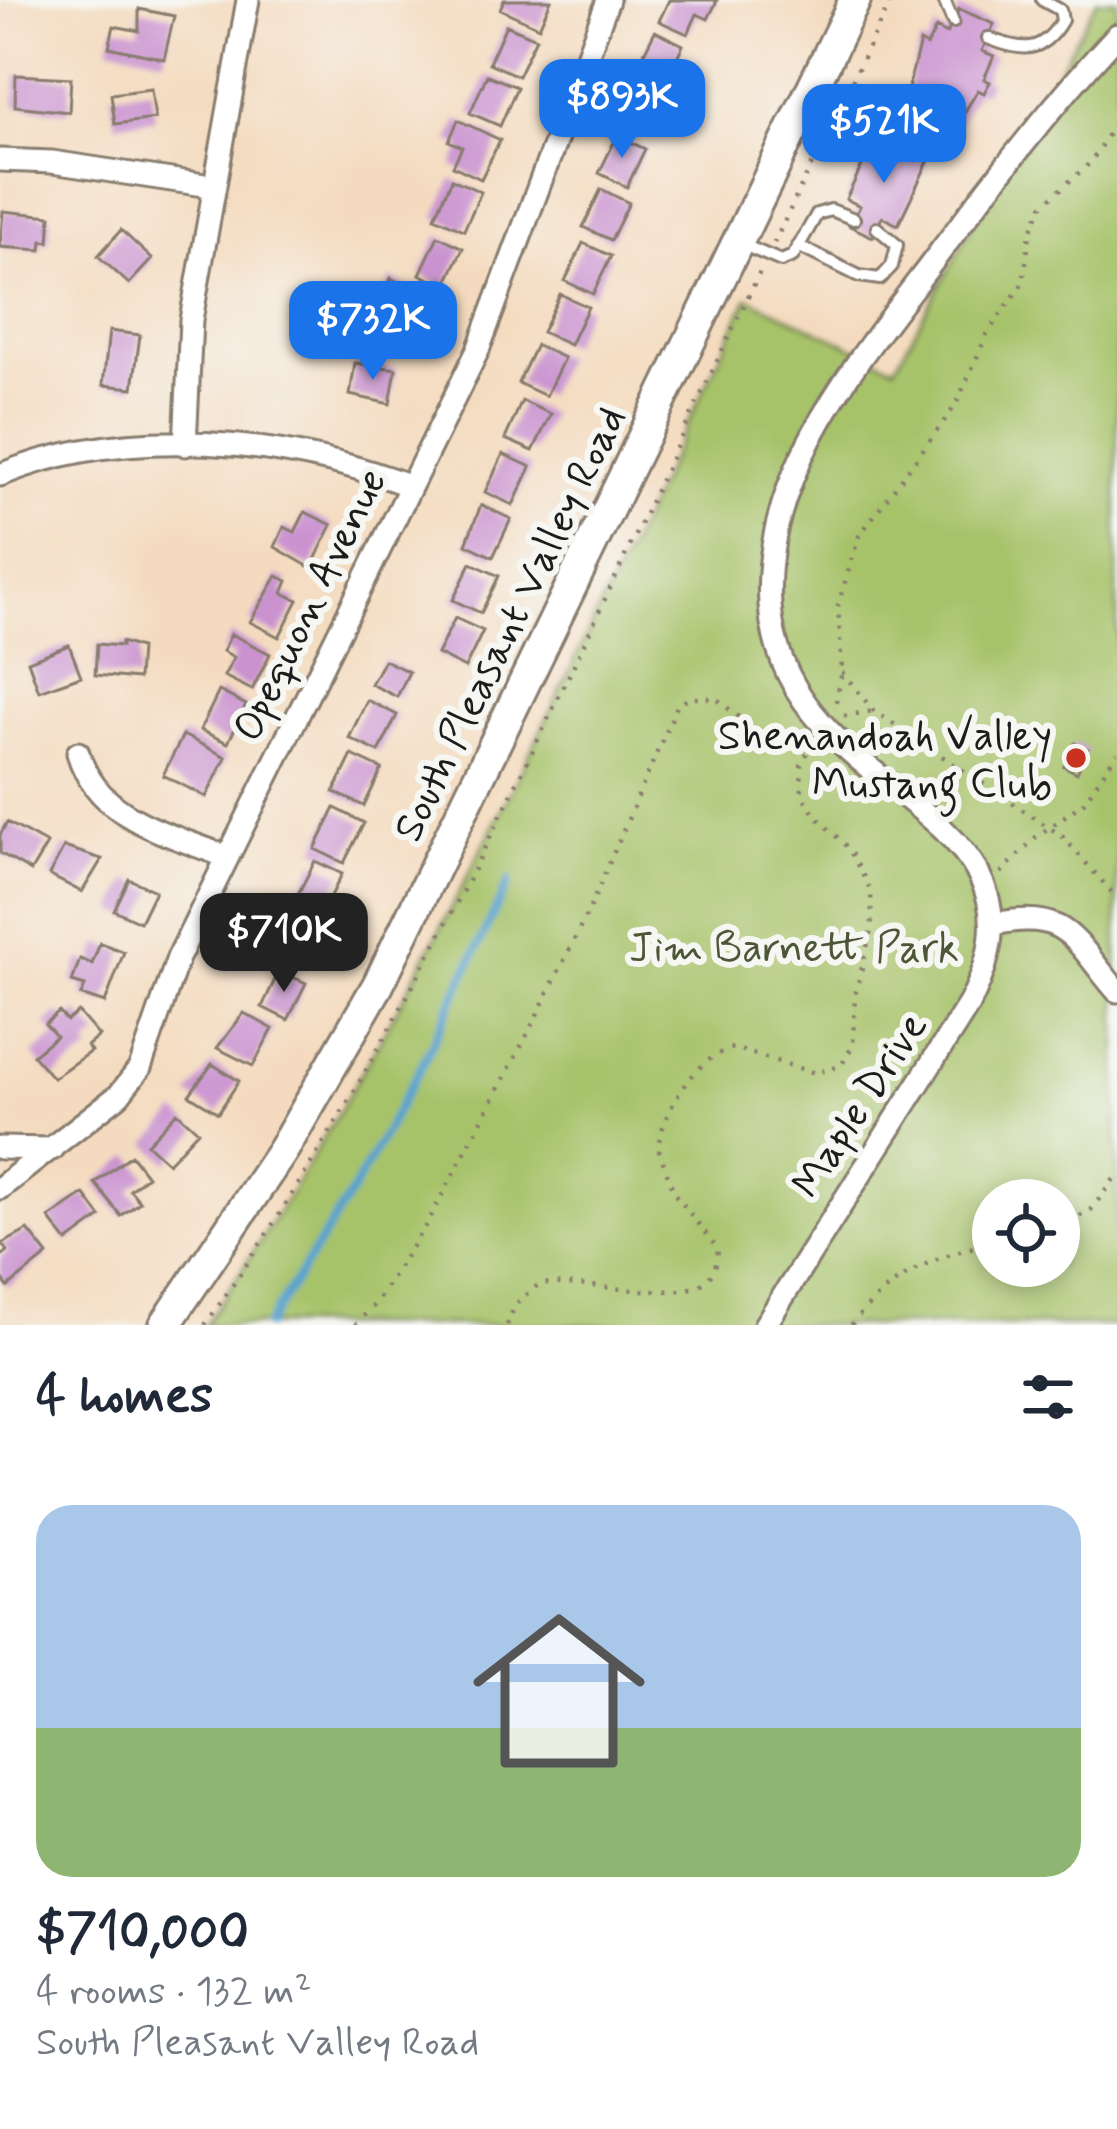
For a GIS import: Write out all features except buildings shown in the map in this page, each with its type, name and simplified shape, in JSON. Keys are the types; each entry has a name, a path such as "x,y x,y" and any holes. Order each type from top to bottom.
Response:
{"main road":[{"name":"South Pleasant Valley Road","path":"165,1325 283,1150 378,985 855,0"}],"street":[{"path":"185,445 190,320 248,0"},
{"name":"Opequon Avenue","path":"0,1188 119,1095 140,1068 178,958 496,307 608,0"},
{"name":"Maple Drive","path":"765,1325 969,1004 990,958 995,924 987,884 965,850 837,743 795,691 774,637 771,562 802,458 851,370 998,173 1117,34"},
{"path":"0,160 52,162 211,186"},
{"path":"0,475 83,451 185,445 300,453 411,486"},
{"path":"78,753 85,777 108,806 226,857"},
{"path":"995,924 1042,917 1061,927 1117,991"},
{"path":"0,1148 52,1149"}],"lane":[{"path":"944,0 953,22"},
{"path":"988,38 1023,50 1039,47 1062,20 1060,10 1042,0"},
{"path":"738,243 781,261 798,246 817,214 831,210 854,219"},
{"path":"798,246 859,276 880,280 892,266 897,245 877,229"}],"path":[{"path":"874,711 833,720 842,672 838,605 859,536 956,405 987,334 1023,283 1030,234 1042,206 1091,162 1117,119"},
{"path":"842,672 874,711 1049,827 1117,898"},
{"path":"355,1325 374,1306 429,1220 527,1035 589,910 677,706 689,698 716,698 767,741 816,738 801,765 802,794 865,874 873,910 855,994 854,1045 847,1059 841,1066 815,1073 733,1048 709,1059 681,1092 658,1147 665,1177 718,1249 712,1275 702,1284 671,1291 539,1284 515,1305 507,1325"},
{"path":"987,884 1083,803 1117,753"},
{"path":"1080,1216 1091,1210 1117,1174"},
{"path":"851,1325 897,1278 919,1264 972,1249"}],"green space":[{"name":"Jim Barnett Park","path":"1097,0 1117,0 1117,1325 205,1325 284,1203 428,951 560,692 748,298 895,367"}],"waterway":[{"path":"267,1325 353,1190 423,1063 509,881"}],"place":[{"name":"Shenandoah Valley Mustang Club","path":"1076,758"}]}
